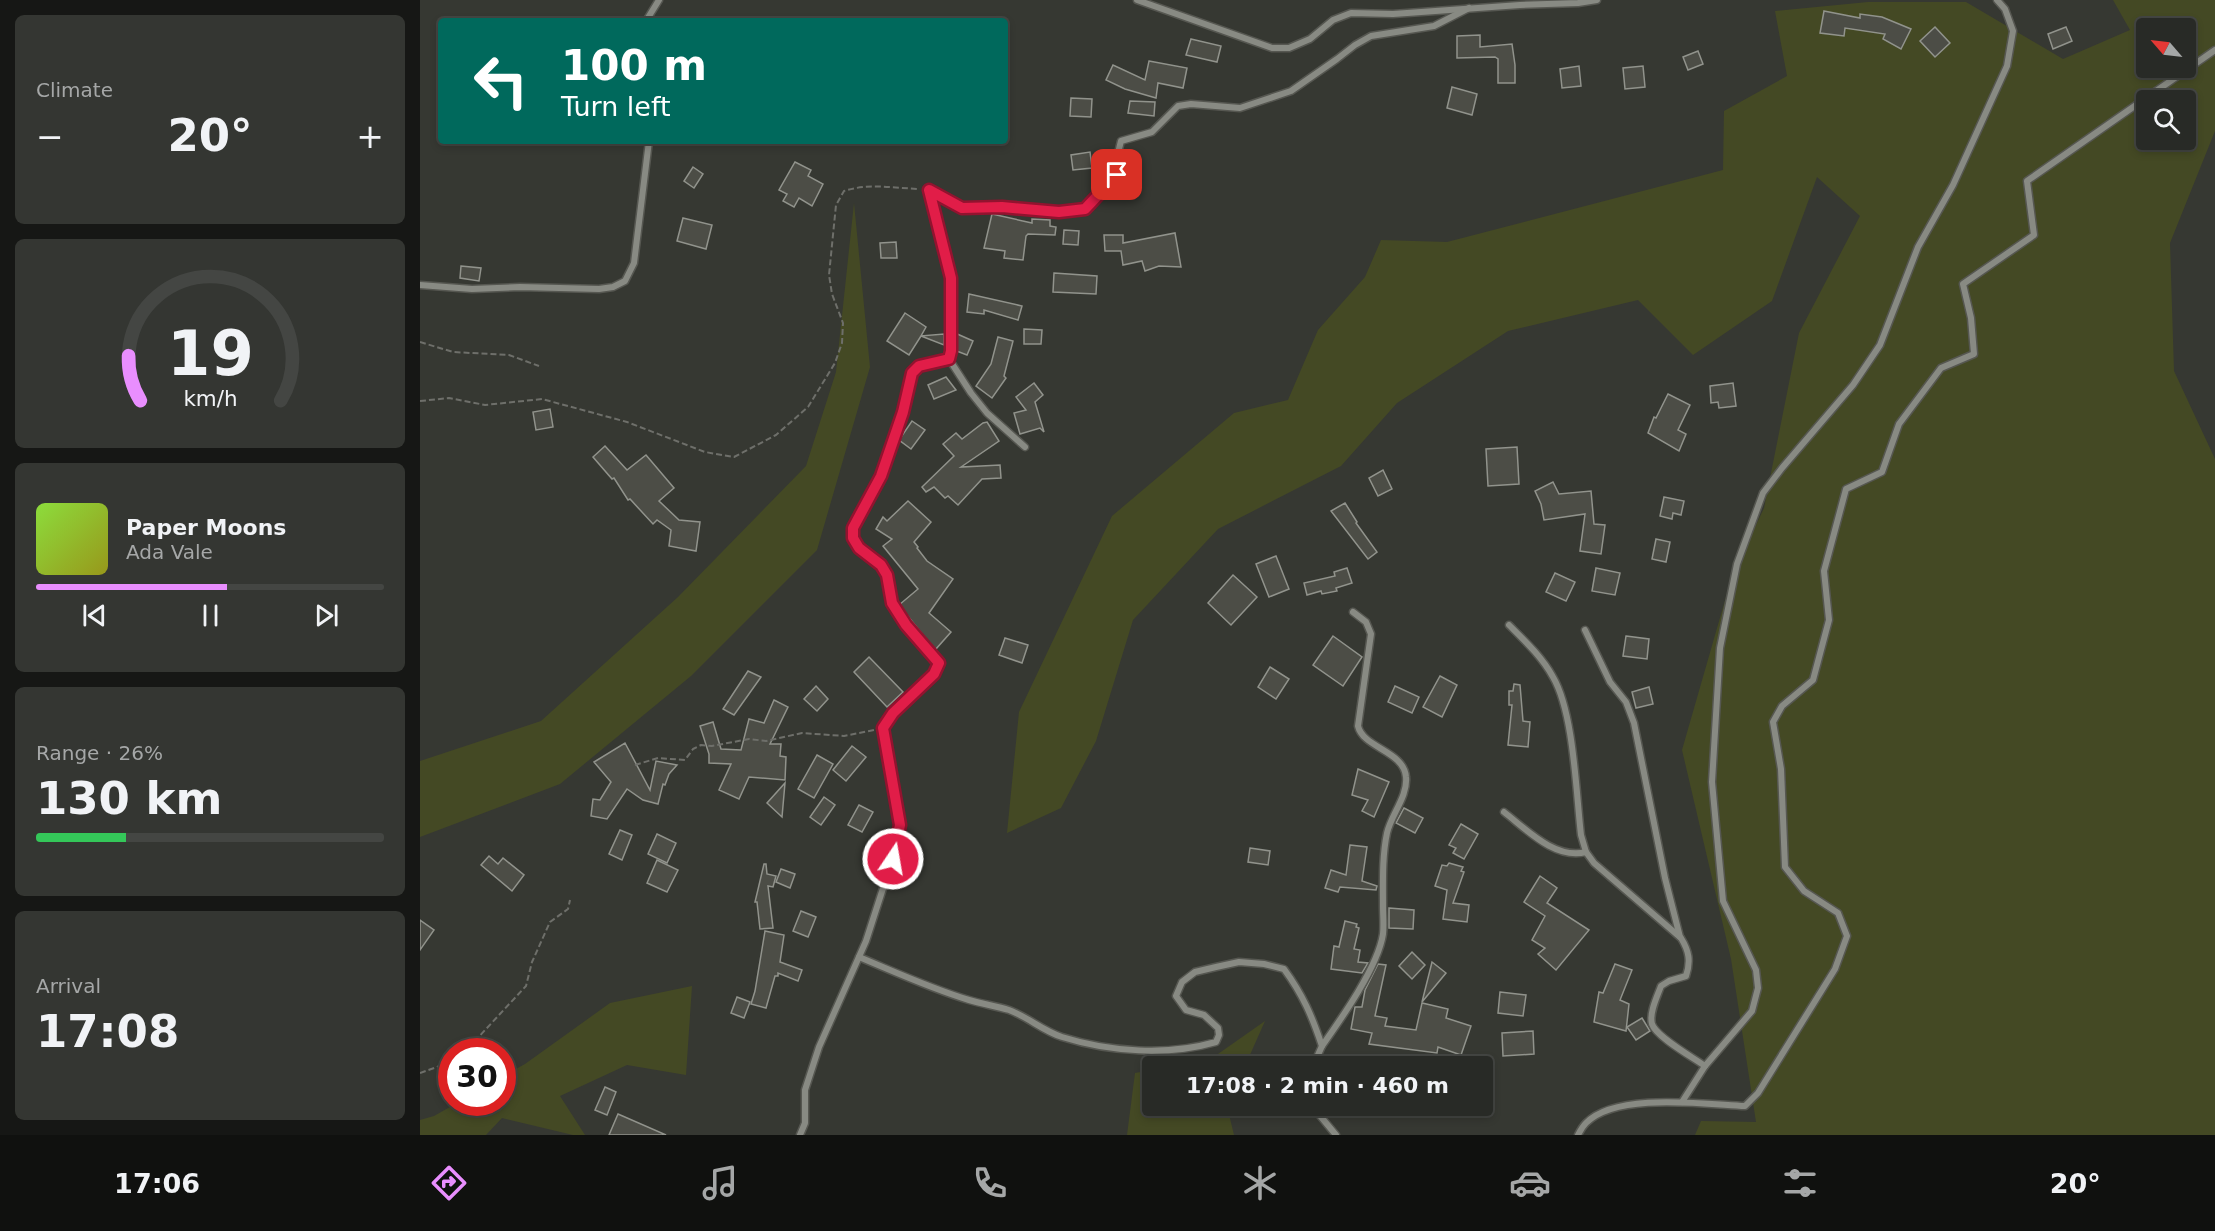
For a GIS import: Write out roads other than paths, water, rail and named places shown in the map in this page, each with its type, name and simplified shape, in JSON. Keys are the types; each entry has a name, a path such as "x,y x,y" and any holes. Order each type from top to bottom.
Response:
{"street":[{"path":"648,18 658,0"},
{"path":"1137,0 1272,48 1289,48 1300,44 1310,39 1333,20 1351,13 1393,14 1597,0"},
{"path":"1682,1102 1705,1066 1752,1011 1758,988 1756,970 1723,901 1712,782 1720,648 1737,564 1763,493 1853,386 1880,345 1918,247 1953,185 2007,66 2013,31 2005,9 1997,0"},
{"path":"1025,447 987,413 949,359 951,351 951,278 929,190 962,208 1002,207 1059,212 1085,209 1117,175 1117,157 1121,141 1152,132 1179,106 1191,104 1240,108 1291,91 1371,36 1434,26 1469,8"},
{"path":"1578,1135 1586,1123 1602,1113 1635,1102 1745,1106 1758,1093 1834,969 1847,936 1838,913 1804,891 1785,867 1780,769 1773,722 1782,706 1813,680 1828,620 1824,571 1846,489 1882,472 1899,424 1941,368 1974,354 1971,318 1963,284 2034,235 2027,181 2215,50"},
{"path":"420,285 472,289 520,287 599,289 613,287 625,281 634,263 649,144"},
{"path":"800,1135 805,1123 805,1090 819,1047 867,941 889,873 900,825 883,728 893,713 934,674 939,663 906,625 892,603 887,575 881,565 859,548 853,538 853,528 881,476 903,412 912,373 919,366 949,359"},
{"path":"1318,1056 1348,1010 1375,958 1383,935 1383,855 1388,831 1404,791 1407,776 1400,763 1360,734 1358,726 1371,634 1366,622 1353,612"},
{"path":"1509,625 1539,657 1554,679 1568,720 1581,835 1586,852 1594,863 1681,938"},
{"path":"1585,630 1610,682 1626,702 1634,723 1665,878 1681,938 1689,951 1686,976 1660,986 1652,1013 1652,1024 1658,1032 1705,1066"},
{"path":"1504,812 1545,843 1576,855 1586,852"},
{"path":"859,957 959,997 1010,1011 1061,1037 1111,1047 1156,1050 1191,1049 1216,1042 1219,1035 1218,1028 1203,1015 1186,1010 1176,996 1182,982 1195,972 1216,967 1239,962 1264,964 1284,969 1298,988 1311,1013 1322,1046"},
{"path":"1320,1116 1336,1135"}]}
